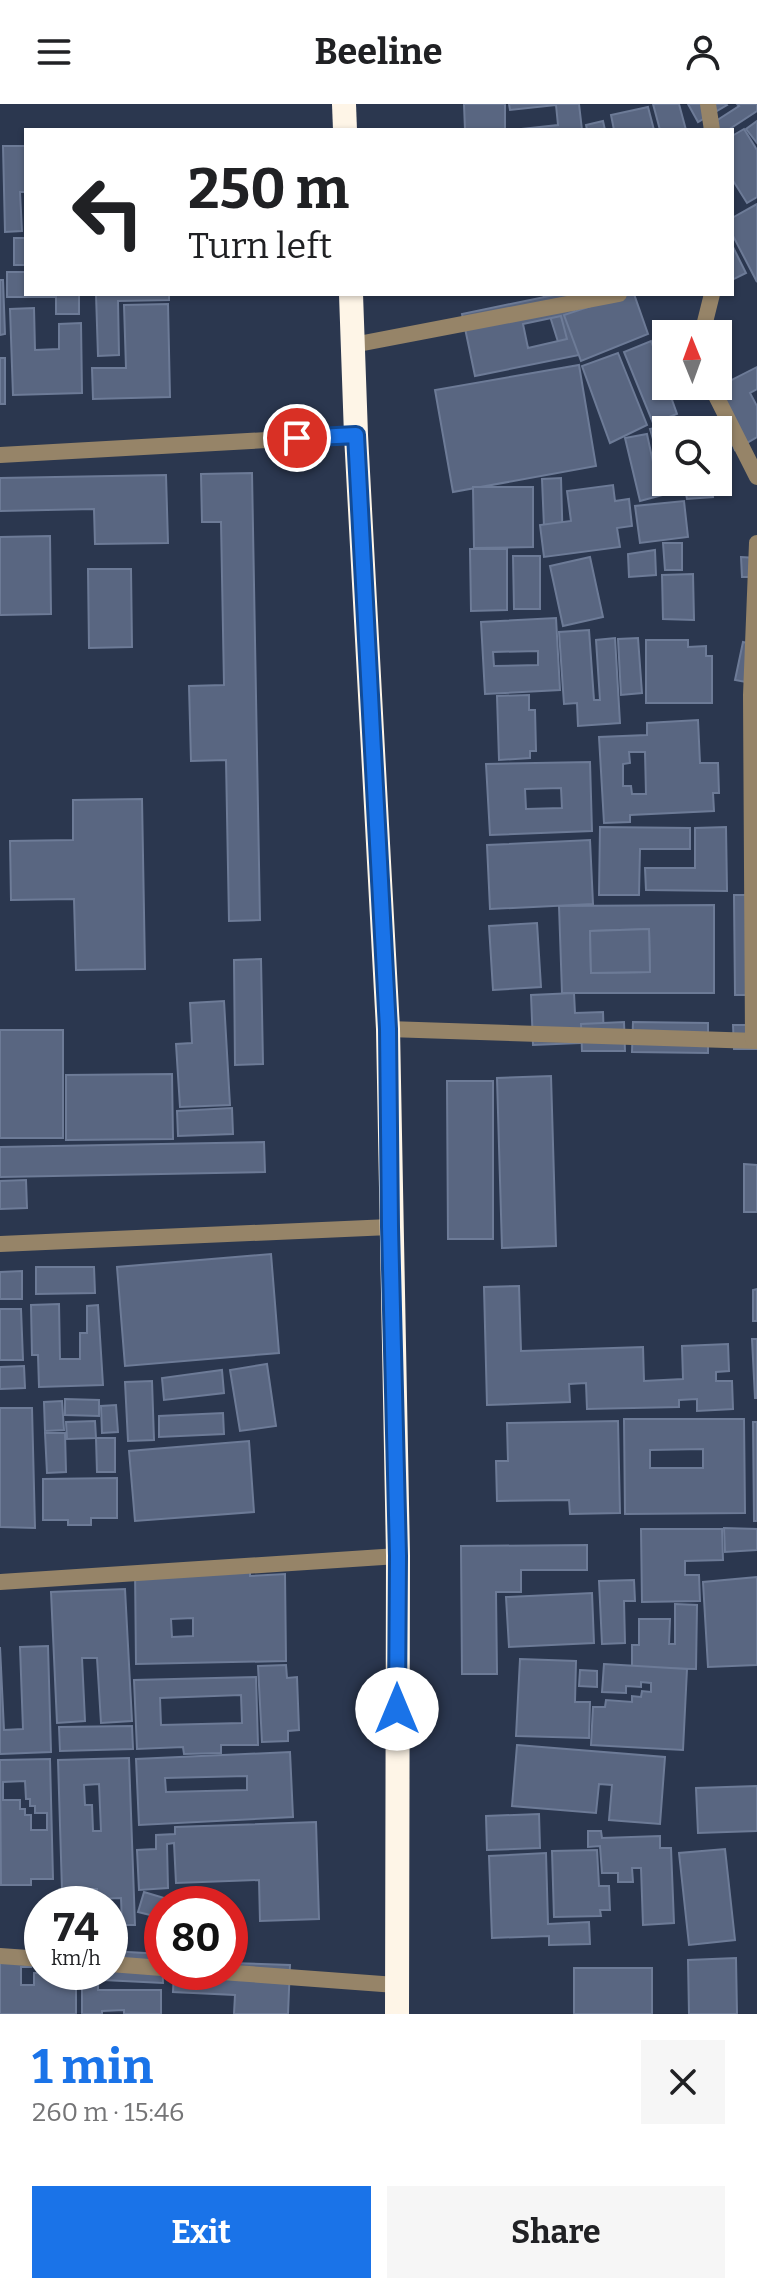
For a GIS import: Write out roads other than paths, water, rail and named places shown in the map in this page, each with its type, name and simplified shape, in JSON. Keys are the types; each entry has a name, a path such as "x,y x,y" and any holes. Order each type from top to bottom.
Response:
{"highway":[{"path":"344,104 345,128"},
{"path":"351,296 388,1029 398,1556 397,2014"}],"street":[{"path":"708,104 712,128"},
{"path":"353,345 609,296"},
{"path":"706,320 712,296"},
{"path":"718,400 757,477"},
{"path":"0,455 356,435"},
{"path":"388,1029 755,1040 751,695 757,543"},
{"path":"0,1244 390,1227"},
{"path":"0,1582 398,1556"},
{"path":"0,1956 24,1958"},
{"path":"248,1974 396,1985"}]}
